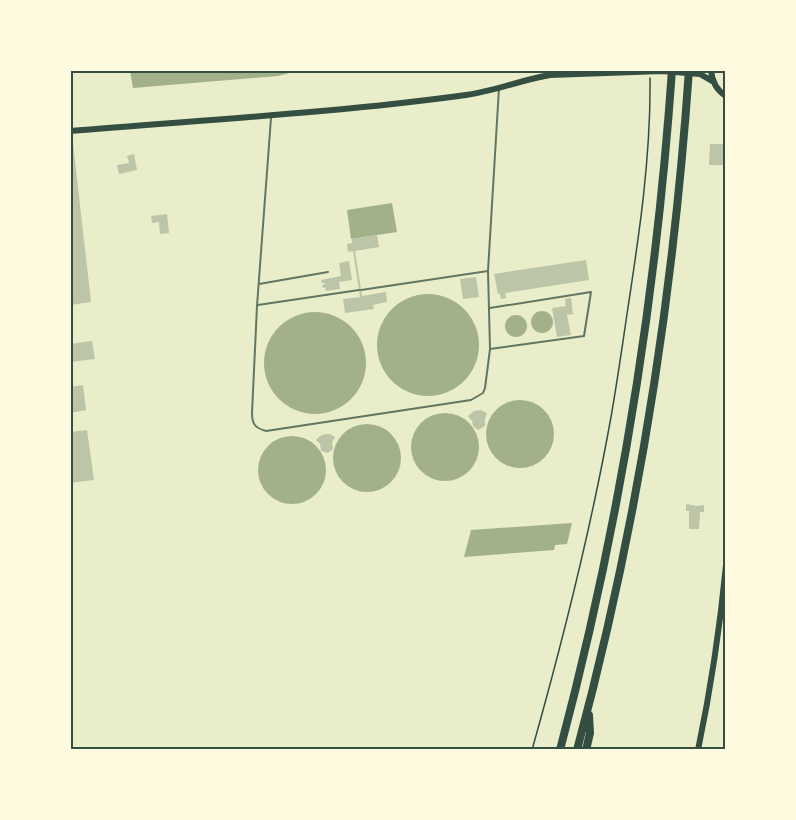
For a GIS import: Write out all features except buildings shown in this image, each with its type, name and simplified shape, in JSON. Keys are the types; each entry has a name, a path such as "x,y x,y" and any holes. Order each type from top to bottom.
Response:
{"highway":[{"path":"560,750 597,596 628,437 655,255 672,70"},
{"path":"577,750 624,551 651,405 672,247 690,70"},
{"path":"586,750 590,733 588,705"}],"main road":[{"path":"711,70 712,81 717,90 724,95 726,102"},
{"path":"70,131 271,115 441,98 469,94 550,75 651,71 699,74 712,81"},
{"path":"698,750 716,650 726,565"}],"lane":[{"path":"271,115 257,306 252,413 254,424 266,431 471,400 483,393 490,350 488,271 499,87"},
{"path":"257,306 488,271"},
{"path":"259,284 328,272"},
{"path":"489,308 591,292 584,336 490,350"}],"path":[{"path":"532,750 573,594 612,415 644,192 651,71"}],"shaded area":[{"path":"130,70 297,71 278,76 133,88"},
{"path":"392,203 397,232 351,239 347,210"},
{"path":"428,294 457,302 471,316 479,345 471,374 457,388 428,396 399,388 385,374 377,345 385,316 399,302"},
{"path":"542,311 550,314 553,322 550,330 542,333 534,330 531,322 534,314"},
{"path":"315,312 334,316 351,327 362,344 366,363 362,382 351,399 334,410 315,414 296,410 279,399 268,382 264,363 268,344 279,327 296,316"},
{"path":"516,315 524,318 527,326 524,334 516,337 508,334 505,326 508,318"},
{"path":"520,400 533,402 544,410 552,421 554,434 552,447 544,458 533,466 520,468 507,466 496,458 488,447 486,434 488,421 496,410 507,402"},
{"path":"445,413 458,415 469,423 477,434 479,447 477,460 469,471 458,479 445,481 432,479 421,471 413,460 411,447 413,434 421,423 432,415"},
{"path":"367,424 380,426 391,434 399,445 401,458 399,471 391,482 380,490 367,492 354,490 343,482 335,471 333,458 335,445 343,434 354,426"},
{"path":"292,436 305,438 316,446 324,457 326,470 324,483 316,494 305,502 292,504 279,502 268,494 260,483 258,470 260,457 268,446 279,438"},
{"path":"572,523 567,544 555,545 554,550 464,557 471,530"}]}
